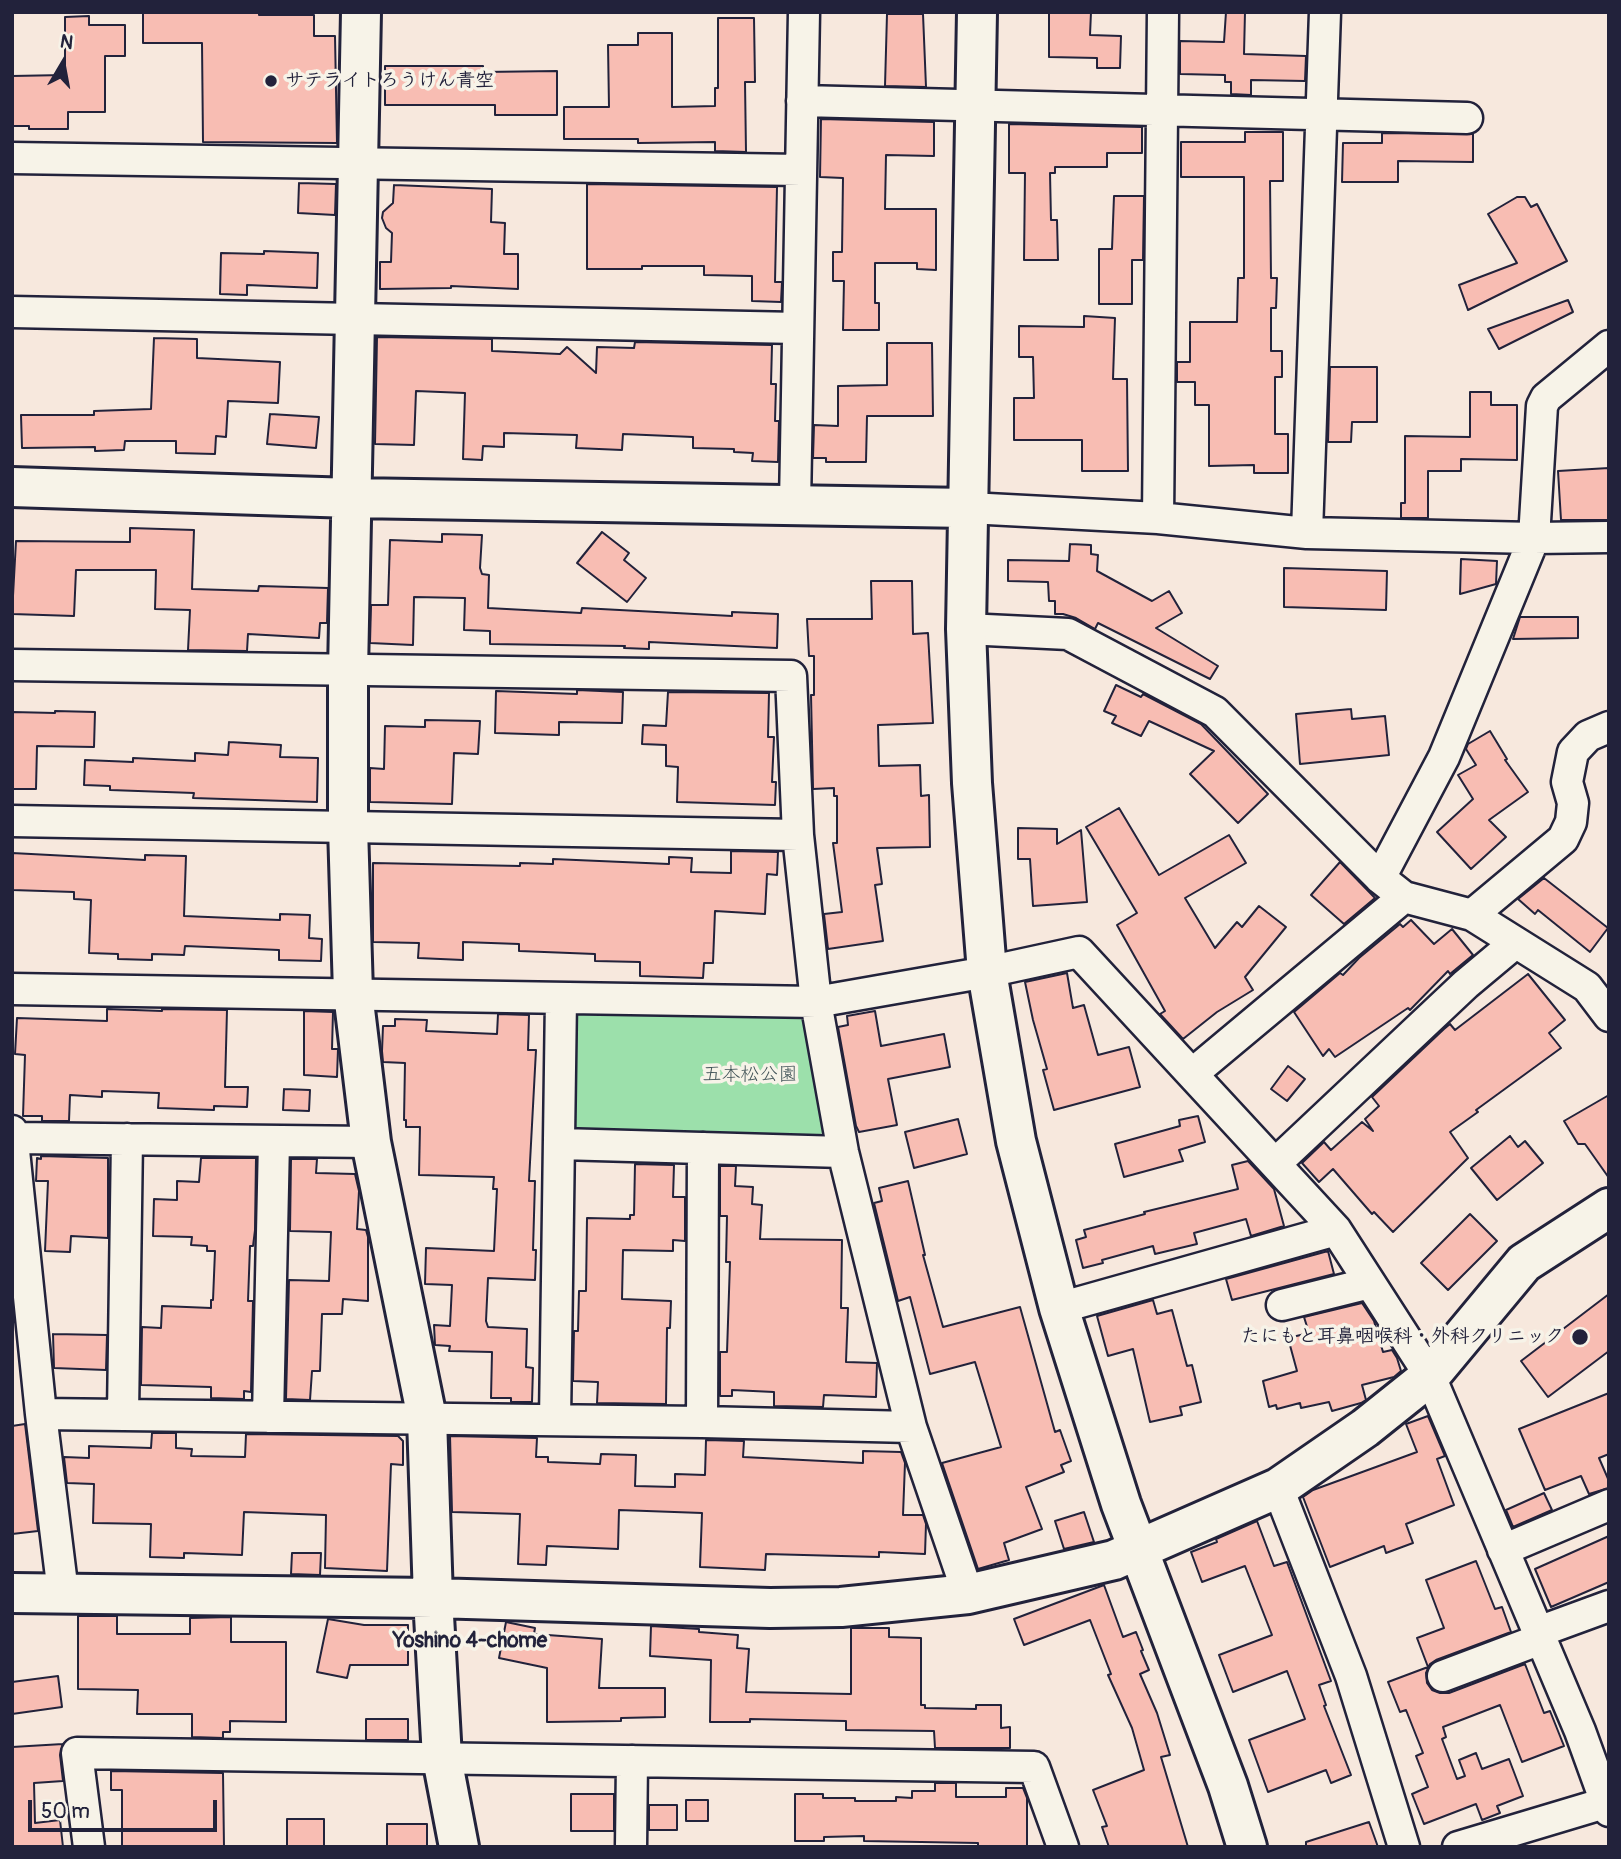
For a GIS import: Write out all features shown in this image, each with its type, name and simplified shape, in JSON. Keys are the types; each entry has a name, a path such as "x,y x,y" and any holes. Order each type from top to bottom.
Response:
{"street":[{"path":"361,12 348,672 348,827 353,993 371,1142 427,1419 442,1758 458,1847"},
{"path":"794,504 804,12"},
{"path":"978,12 966,629 972,783 987,972 1016,1141 1059,1308 1138,1551 1228,1786 1247,1847"},
{"path":"1158,518 1163,12"},
{"path":"1307,533 1325,12"},
{"path":"802,101 1161,108 1467,118"},
{"path":"12,158 801,170"},
{"path":"12,312 798,328"},
{"path":"1380,878 1444,757 1534,538 1540,411 1546,398 1609,346"},
{"path":"12,487 352,498 969,508 1158,518 1307,533 1609,537"},
{"path":"966,629 1068,634 1215,712 1380,878 1404,898 1472,915 1587,987 1609,1016"},
{"path":"12,665 348,672 791,676 798,835 816,1002 843,1152 911,1427 968,1594"},
{"path":"1472,915 1563,839 1571,822 1573,803 1567,782 1573,752 1588,736 1609,727"},
{"path":"12,821 798,835"},
{"path":"1192,1074 1404,898"},
{"path":"1275,1164 1466,984 1515,943"},
{"path":"12,989 816,1002 987,972 1079,952 1336,1230 1430,1376 1580,1731 1607,1807 1543,1835 1458,1847"},
{"path":"555,1420 561,998"},
{"path":"12,1131 41,1414 63,1593"},
{"path":"13,1138 371,1142"},
{"path":"123,1414 127,1139"},
{"path":"268,1417 274,1141"},
{"path":"561,1144 843,1152"},
{"path":"702,1422 703,1148"},
{"path":"12,1593 433,1598 770,1608 841,1607 968,1594 1114,1560 1278,1488 1365,1428 1430,1376 1524,1263 1609,1208"},
{"path":"1059,1308 1336,1230"},
{"path":"1282,1305 1370,1283"},
{"path":"41,1414 911,1427"},
{"path":"1278,1488 1351,1676 1404,1847"},
{"path":"1503,1550 1609,1505"},
{"path":"1443,1676 1609,1606"},
{"path":"89,1847 77,1752 1034,1767 1063,1847"},
{"path":"631,1847 632,1761"}],"green space":[{"name":"五本松公園","path":"582,1009 798,1014 807,1026 827,1129 815,1139 579,1134 572,1126 574,1016"}],"building":[{"name":"サテライトろうけん青空","path":"259,12 259,15 314,15 314,36 335,36 337,143 203,142 202,43 143,43 143,13"},
{"path":"1049,12 1091,12 1090,35 1121,36 1120,68 1097,68 1097,58 1049,57"},
{"path":"1226,12 1245,12 1244,54 1306,56 1305,81 1251,80 1251,95 1231,94 1231,82 1225,82 1225,75 1180,74 1180,41 1224,42"},
{"path":"887,14 923,14 926,87 885,86"},
{"path":"89,16 89,25 125,25 125,56 105,56 105,112 68,112 68,129 12,126 12,76 65,75 65,17"},
{"path":"718,18 754,18 755,82 745,82 746,152 715,151 715,142 638,143 638,139 564,139 564,107 609,107 608,45 638,45 638,33 672,33 672,107 715,106 715,88 718,88"},
{"path":"385,66 483,66 483,72 557,71 557,115 495,115 495,105 385,105"},
{"path":"821,119 934,122 934,156 886,155 885,209 936,209 936,270 917,269 917,263 875,263 875,303 879,303 879,330 843,330 844,281 833,281 833,252 842,252 843,178 820,177"},
{"path":"1009,124 1142,127 1142,153 1107,153 1107,167 1055,167 1055,173 1050,173 1051,220 1057,220 1058,260 1024,260 1025,173 1009,173"},
{"path":"1245,132 1283,132 1283,181 1270,181 1271,278 1277,278 1276,308 1271,308 1271,351 1282,351 1282,377 1275,377 1275,434 1288,434 1288,473 1254,473 1254,465 1209,466 1209,405 1195,405 1195,382 1177,382 1177,362 1190,362 1190,322 1237,322 1238,278 1244,278 1244,177 1181,177 1181,142 1245,142"},
{"path":"1382,133 1473,134 1473,162 1398,161 1398,182 1342,182 1343,143 1382,143"},
{"path":"299,183 336,184 335,215 298,213"},
{"path":"587,184 777,187 775,282 782,282 781,302 752,301 752,276 704,275 704,266 587,269"},
{"path":"394,185 492,189 491,222 505,223 504,254 518,254 518,289 451,286 380,289 380,262 391,262 392,233 386,228 382,218 383,212 393,203"},
{"path":"1114,196 1144,196 1143,260 1132,260 1132,304 1099,304 1099,249 1112,249"},
{"path":"1517,197 1525,197 1531,207 1537,204 1567,261 1468,310 1459,285 1517,263 1488,214"},
{"path":"264,251 318,253 317,288 247,285 247,295 220,294 221,253 264,254"},
{"path":"1568,300 1573,312 1499,349 1488,329"},
{"path":"1084,316 1115,318 1113,379 1127,379 1128,471 1082,471 1082,440 1014,440 1014,398 1034,398 1033,357 1019,357 1019,326 1084,327"},
{"path":"377,337 492,339 492,351 560,354 567,347 596,373 597,347 634,348 635,342 772,345 771,384 776,384 775,421 779,421 778,462 752,461 753,453 734,452 734,449 693,448 693,437 623,434 622,450 576,448 577,435 504,433 504,447 483,446 482,460 463,459 465,393 416,391 414,445 375,444"},
{"path":"154,338 197,339 197,358 280,362 278,403 228,401 226,437 216,436 215,454 176,453 176,441 125,441 124,450 95,451 95,447 22,448 21,415 94,415 94,411 151,409"},
{"path":"887,343 932,343 933,416 867,416 866,462 826,462 826,458 813,458 814,425 838,426 838,386 887,385"},
{"path":"1330,367 1377,367 1377,422 1352,422 1351,442 1328,442"},
{"path":"1470,392 1491,392 1491,405 1517,405 1517,460 1461,459 1461,471 1428,471 1428,518 1401,518 1401,503 1405,503 1405,436 1470,437"},
{"path":"270,414 319,417 316,448 267,444"},
{"path":"1609,468 1609,520 1561,520 1558,471"},
{"path":"130,528 194,530 192,589 258,591 259,586 328,588 327,623 320,623 319,638 248,634 247,651 188,650 190,610 155,609 156,570 76,570 74,616 12,614 16,541 130,542"},
{"path":"602,532 629,553 624,560 646,578 627,602 577,563"},
{"path":"442,534 482,535 480,568 482,574 489,575 488,608 581,613 582,608 732,616 732,612 778,614 777,648 649,642 649,649 624,648 625,646 490,644 490,631 464,630 465,598 414,597 413,645 370,643 371,605 388,605 390,540 442,542"},
{"path":"1070,544 1091,545 1091,554 1098,555 1097,571 1152,601 1169,591 1182,613 1156,628 1218,666 1210,679 1098,623 1095,629 1076,618 1055,614 1055,601 1049,601 1048,582 1008,581 1008,560 1069,561"},
{"path":"1461,559 1497,561 1496,584 1460,594"},
{"path":"1284,568 1387,571 1386,610 1284,607"},
{"path":"871,581 912,581 913,634 928,633 933,723 878,725 879,766 920,765 921,796 929,795 930,847 877,848 882,884 875,885 883,941 828,949 824,914 842,912 833,843 837,843 837,796 834,796 834,788 813,789 811,695 814,695 814,656 809,656 807,619 872,619"},
{"path":"1520,617 1578,617 1578,638 1513,639"},
{"path":"1116,685 1141,697 1143,694 1201,724 1268,794 1238,823 1190,774 1214,751 1149,721 1141,736 1112,723 1116,716 1104,711"},
{"path":"577,690 623,692 622,723 559,722 559,735 495,733 496,691 577,694"},
{"path":"668,692 769,693 768,737 774,737 772,782 776,782 775,805 677,802 678,767 666,766 666,745 642,744 643,725 666,726"},
{"path":"1351,709 1352,719 1385,716 1389,755 1300,764 1296,714"},
{"path":"12,712 95,712 94,747 37,746 36,789 12,789"},
{"path":"425,720 480,721 478,754 454,753 452,804 370,802 370,768 384,769 385,726 425,727"},
{"path":"1490,731 1507,759 1505,760 1528,792 1489,820 1506,837 1471,869 1437,832 1473,799 1458,775 1476,765 1466,749 1468,744"},
{"path":"229,742 281,745 280,757 318,758 317,802 193,798 194,793 110,790 110,786 84,785 85,760 133,762 133,758 195,761 195,753 228,755"},
{"path":"1119,808 1159,875 1229,835 1246,863 1185,898 1215,948 1237,922 1242,927 1259,906 1286,927 1245,977 1253,990 1217,1012 1183,1039 1160,1014 1165,1011 1117,925 1137,913 1086,827"},
{"path":"1018,828 1057,829 1057,844 1081,830 1087,902 1033,906 1030,859 1018,859"},
{"path":"731,851 778,852 777,875 767,874 765,914 715,911 713,963 704,963 703,978 640,976 640,962 595,961 595,954 519,951 519,944 463,942 463,960 418,958 419,943 373,942 373,863 520,866 520,863 553,864 553,859 669,864 669,857 692,858 691,872 731,873"},
{"path":"12,853 145,860 145,855 186,856 184,916 280,920 280,914 310,915 309,938 322,939 321,961 279,960 279,950 185,946 184,955 152,954 152,960 118,959 118,954 89,953 91,900 74,899 74,892 12,890"},
{"path":"1340,862 1375,898 1344,924 1311,895"},
{"path":"1544,878 1608,928 1590,952 1538,910 1535,914 1518,899"},
{"path":"1411,920 1434,944 1452,929 1473,955 1450,974 1448,971 1410,1010 1408,1008 1335,1057 1329,1049 1323,1056 1294,1012 1340,973 1343,975 1400,924 1403,927"},
{"path":"1067,973 1073,1008 1084,1005 1098,1055 1129,1047 1140,1087 1054,1110 1043,1070 1047,1069 1025,982"},
{"path":"1528,974 1565,1020 1549,1033 1561,1048 1450,1132 1468,1158 1393,1232 1374,1212 1372,1214 1333,1169 1319,1182 1302,1163 1324,1142 1331,1150 1362,1122 1373,1131 1365,1119 1379,1106 1372,1097 1450,1024 1455,1030"},
{"path":"107,1009 227,1010 225,1087 248,1087 247,1107 214,1106 214,1110 158,1108 159,1093 102,1091 102,1097 70,1095 69,1121 42,1121 42,1116 23,1116 25,1055 15,1054 17,1018 107,1021"},
{"path":"304,1011 333,1012 332,1049 338,1049 337,1077 304,1075"},
{"path":"875,1011 881,1046 944,1034 950,1067 888,1079 897,1125 859,1132 838,1027 848,1025 847,1016"},
{"path":"498,1014 529,1015 528,1050 536,1050 529,1181 535,1181 535,1280 488,1278 486,1321 488,1327 527,1329 526,1367 533,1368 532,1402 491,1398 492,1352 449,1351 450,1346 435,1345 434,1325 450,1326 452,1285 425,1284 426,1248 494,1251 497,1189 493,1189 494,1177 419,1175 420,1127 406,1127 404,1120 405,1063 383,1062 382,1051 383,1026 395,1026 395,1019 427,1020 426,1031 497,1034"},
{"path":"1288,1066 1305,1079 1287,1101 1271,1089"},
{"path":"284,1089 310,1090 309,1111 283,1110"},
{"path":"1609,1095 1609,1178 1585,1144 1578,1144 1564,1121"},
{"path":"1198,1116 1205,1142 1179,1150 1183,1161 1124,1177 1115,1144 1180,1126 1179,1120"},
{"path":"958,1119 967,1154 914,1168 905,1132"},
{"path":"1510,1136 1518,1147 1525,1141 1543,1163 1497,1200 1471,1168"},
{"path":"41,1156 108,1158 108,1238 71,1236 70,1252 45,1251 48,1181 36,1181 37,1158 41,1159"},
{"path":"201,1158 256,1158 255,1230 253,1246 250,1246 248,1301 253,1301 251,1392 244,1391 244,1399 211,1398 211,1387 141,1385 142,1327 161,1328 162,1306 211,1308 215,1251 207,1251 207,1246 191,1245 192,1237 153,1236 154,1199 177,1200 177,1181 199,1182"},
{"path":"291,1159 317,1159 316,1173 355,1174 359,1191 357,1229 366,1230 368,1237 368,1301 343,1299 342,1314 322,1314 320,1371 312,1371 310,1400 286,1399 289,1280 329,1281 331,1232 290,1231"},
{"path":"1248,1161 1274,1189 1284,1226 1251,1236 1246,1219 1194,1233 1197,1244 1155,1254 1153,1246 1083,1268 1076,1240 1086,1237 1084,1230 1238,1189 1232,1165"},
{"path":"635,1164 674,1165 673,1197 685,1197 685,1241 673,1240 673,1251 623,1250 622,1299 671,1301 670,1328 667,1328 666,1404 597,1403 598,1382 573,1381 574,1331 578,1331 579,1291 586,1291 587,1218 630,1219 630,1215 634,1215"},
{"path":"720,1166 736,1166 735,1186 753,1187 752,1204 762,1205 760,1239 842,1240 841,1308 848,1308 846,1362 877,1363 876,1397 824,1395 823,1407 774,1406 774,1392 732,1390 732,1396 720,1396 720,1352 727,1352 730,1262 726,1262 727,1216 720,1216"},
{"path":"908,1181 923,1255 943,1327 1020,1307 1055,1432 1060,1430 1071,1461 1061,1465 1064,1472 1026,1487 1042,1529 1004,1543 1009,1560 978,1569 942,1463 1001,1447 975,1362 930,1374 910,1297 898,1301 874,1203 882,1201 879,1188"},
{"path":"1470,1214 1497,1241 1448,1290 1421,1263"},
{"path":"1328,1251 1334,1274 1232,1300 1226,1279"},
{"name":"たにもと耳鼻咽喉科・外科クリニック","path":"1609,1294 1609,1351 1548,1397 1521,1361"},
{"path":"1153,1300 1157,1314 1172,1310 1187,1366 1192,1365 1201,1402 1180,1407 1182,1415 1150,1422 1133,1349 1108,1356 1097,1316"},
{"path":"1362,1303 1374,1321 1383,1352 1392,1350 1401,1371 1394,1377 1362,1385 1366,1400 1361,1403 1332,1411 1329,1402 1301,1408 1300,1403 1277,1409 1276,1405 1269,1407 1263,1381 1297,1371 1288,1338 1309,1333 1304,1317"},
{"path":"53,1334 107,1335 106,1370 54,1368"},
{"path":"1609,1393 1609,1454 1599,1458 1609,1481 1609,1488 1589,1494 1581,1476 1545,1490 1519,1429"},
{"path":"1428,1416 1445,1456 1437,1459 1454,1505 1406,1524 1413,1543 1386,1553 1384,1546 1330,1567 1303,1497 1313,1490 1417,1452 1406,1424"},
{"path":"25,1424 38,1531 12,1534 12,1426"},
{"path":"152,1433 176,1433 176,1448 192,1449 191,1456 245,1457 246,1434 398,1436 403,1441 403,1465 391,1464 387,1571 325,1568 326,1515 244,1512 242,1555 184,1553 184,1558 150,1557 151,1524 93,1523 94,1484 67,1483 64,1457 89,1458 89,1446 151,1448"},
{"path":"450,1436 537,1438 536,1457 548,1457 548,1462 600,1464 601,1454 636,1455 635,1486 675,1487 675,1474 705,1475 706,1440 744,1441 743,1457 863,1463 863,1451 901,1452 905,1463 903,1515 923,1515 926,1524 925,1554 879,1552 879,1557 766,1554 765,1570 700,1567 702,1513 619,1510 618,1549 547,1546 546,1565 518,1564 520,1514 452,1512"},
{"path":"1544,1493 1552,1510 1513,1527 1506,1510"},
{"path":"1084,1512 1094,1542 1064,1549 1055,1521"},
{"path":"1257,1521 1274,1566 1287,1562 1331,1681 1319,1685 1326,1705 1324,1706 1351,1775 1331,1783 1326,1770 1268,1792 1249,1740 1305,1719 1287,1671 1233,1692 1219,1655 1272,1635 1245,1566 1202,1582 1191,1552"},
{"path":"1609,1536 1609,1582 1551,1607 1535,1569"},
{"path":"292,1553 321,1553 320,1575 291,1574"},
{"path":"1476,1561 1495,1609 1502,1607 1511,1632 1436,1660 1430,1664 1426,1673 1427,1683 1432,1690 1449,1693 1525,1664 1544,1713 1550,1711 1564,1746 1522,1762 1500,1705 1443,1727 1446,1737 1442,1739 1457,1779 1465,1776 1459,1760 1476,1753 1482,1769 1509,1759 1523,1796 1497,1806 1500,1813 1482,1820 1476,1804 1424,1824 1412,1794 1428,1787 1416,1756 1423,1753 1406,1710 1400,1712 1388,1682 1428,1667 1417,1638 1444,1628 1426,1580"},
{"path":"1104,1585 1123,1637 1136,1632 1143,1650 1141,1651 1149,1670 1140,1674 1157,1713 1170,1755 1161,1757 1188,1847 1109,1847 1102,1827 1107,1826 1093,1790 1144,1770 1132,1728 1108,1675 1111,1674 1090,1620 1024,1645 1014,1619"},
{"path":"78,1616 117,1616 117,1634 190,1634 190,1618 231,1617 231,1642 286,1642 286,1722 230,1721 230,1732 223,1732 223,1738 192,1737 192,1714 137,1714 138,1690 78,1689"},
{"path":"328,1619 364,1625 408,1625 408,1665 350,1665 347,1678 317,1672"},
{"path":"506,1622 535,1628 534,1634 602,1639 599,1688 665,1688 665,1717 621,1718 621,1721 547,1722 547,1668 499,1658"},
{"path":"651,1626 738,1635 737,1648 749,1649 746,1692 851,1694 851,1628 889,1628 889,1637 921,1638 921,1705 925,1705 925,1708 976,1709 976,1705 1001,1705 1001,1728 1010,1727 1010,1748 935,1748 934,1731 846,1730 846,1721 750,1719 750,1722 710,1722 711,1660 650,1656"},
{"path":"58,1676 62,1707 12,1714 12,1682"},
{"path":"366,1719 408,1719 408,1740 366,1740"},
{"path":"63,1744 60,1755 63,1781 34,1783 35,1823 60,1820 63,1847 12,1847 12,1747"},
{"path":"111,1771 223,1773 224,1847 122,1847 122,1790 111,1790"},
{"path":"935,1783 956,1783 956,1797 1006,1797 1006,1788 1023,1788 1027,1798 1027,1847 978,1847 978,1843 864,1841 864,1836 795,1841 795,1794 823,1794 823,1798 855,1798 855,1801 896,1801 896,1797 912,1798 912,1791 935,1791"},
{"path":"571,1794 614,1794 614,1831 571,1831"},
{"path":"686,1800 708,1800 708,1821 686,1821"},
{"path":"649,1805 677,1805 677,1830 649,1830"},
{"path":"287,1819 324,1819 324,1847 287,1847"},
{"path":"1369,1822 1378,1847 1306,1847 1306,1842"},
{"path":"387,1824 427,1824 427,1847 387,1847"}],"place":[{"name":"サテライトろうけん青空","path":"271,81"},
{"name":"たにもと耳鼻咽喉科・外科クリニック","path":"1580,1337"}],"district":[{"name":"Yoshino 4-chome","path":"470,1642"}]}
